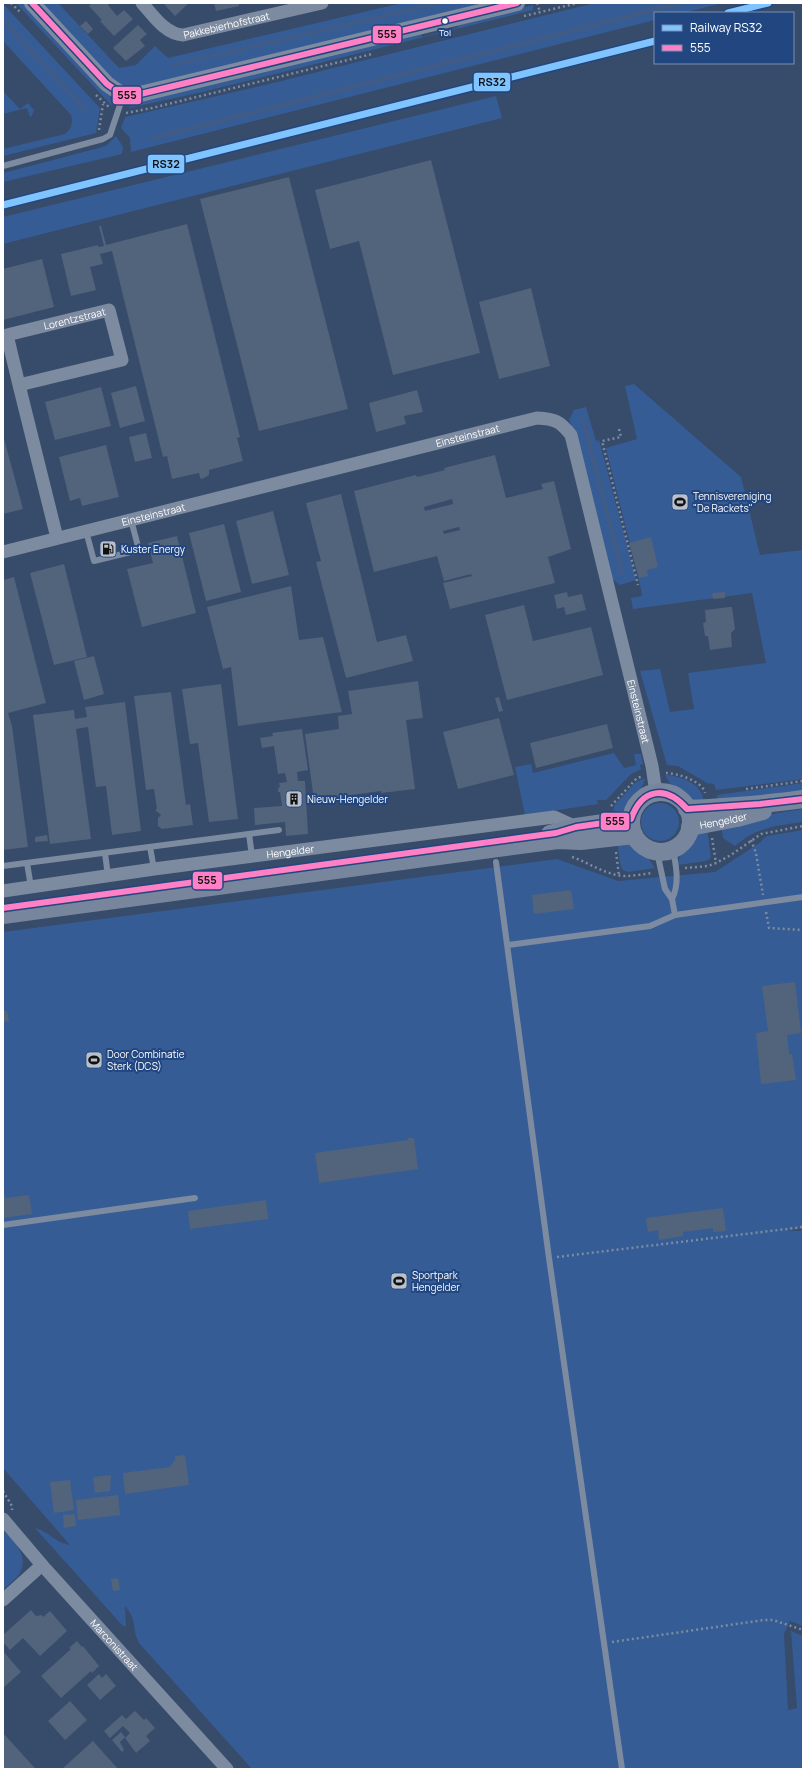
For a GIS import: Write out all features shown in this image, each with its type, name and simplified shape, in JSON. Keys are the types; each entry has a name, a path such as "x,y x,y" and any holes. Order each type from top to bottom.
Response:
{"main road":[{"path":"656,793 663,793 677,798 689,818 688,833 682,842 665,850 643,846 633,827 633,812 642,799 656,793"},
{"name":"Hengelder","path":"689,818 708,815 743,804 762,805 803,799"},
{"name":"Hengelder","path":"708,815 737,818 762,811 803,806"},
{"name":"Hengelder","path":"3,908 556,833 576,827 612,830"},
{"name":"Hengelder","path":"3,915 550,841 633,827"}],"street":[{"path":"32,3 107,84 123,95 142,95 516,3"},
{"name":"Pakkebierhofstraat","path":"142,3 169,32 176,35 183,35 322,3"},
{"name":"Lorentzstraat","path":"19,385 122,360 109,310 7,335 19,385 57,538"},
{"name":"Einsteinstraat","path":"3,552 537,418 550,418 561,423 571,435 653,774 656,793"},
{"name":"Hengelder","path":"3,891 154,869 554,817 576,827"},
{"name":"Marconistraat","path":"3,1519 42,1565 227,1769"},
{"path":"3,1600 42,1565"}],"lane":[{"path":"3,166 110,135 123,95"},
{"path":"86,531 94,561 139,550 132,520"},
{"path":"3,866 279,830"},
{"path":"249,834 252,856"},
{"path":"150,847 154,869"},
{"path":"665,850 665,889 672,899 675,915"},
{"path":"665,850 676,870 677,889 672,899"},
{"path":"105,853 108,876"},
{"path":"496,862 549,1258 622,1769"},
{"path":"27,863 31,887"},
{"path":"508,945 650,926 675,915 803,897"},
{"path":"3,1225 195,1198"}],"path":[{"path":"537,3 540,12"},
{"path":"97,140 103,103"},
{"path":"619,429 621,437 602,441 638,585"},
{"path":"619,876 610,806 637,778 653,774 676,773 708,790"},
{"path":"742,789 803,781"},
{"path":"704,789 716,863"},
{"path":"549,1258 803,1227"},
{"path":"3,1491 12,1506 11,1512 3,1519"},
{"path":"603,1643 764,1620 773,1620 803,1630"}],"shaded area":[{"path":"16,3 24,3 110,95 112,106"},
{"path":"41,3 58,3 119,68 136,65 155,46 168,58 402,3 491,3 137,89 125,88 113,81"},
{"path":"433,3 443,4 172,67 172,64"},
{"path":"595,3 723,3 687,12 654,12 654,20 131,152 130,138 121,128 125,117 269,84"},
{"path":"3,4 100,108 96,133 3,156 3,149 65,134 71,128 72,120 71,115 3,41"},
{"path":"533,5 533,10 198,93 129,108 136,101 421,33 422,37 458,27 458,24"},
{"path":"3,18 87,109 84,111 3,23"},
{"path":"3,91 20,109 28,103 34,110 32,116 30,117 27,108 3,114"},
{"path":"496,96 502,118 3,244 3,217"},
{"path":"116,136 123,147 122,154 3,182 3,173 99,148 107,145"},
{"path":"634,384 741,477 760,555 803,550 803,779 716,790 714,784 707,783 678,766 667,765 640,671 660,669 670,712 694,709 688,673 766,663 752,593 633,609 631,598 642,596 641,589 606,448 637,439 625,386"},
{"path":"586,407 596,441 599,440 636,580 620,585 611,578 575,433 569,420 574,410"},
{"path":"614,753 624,768 636,765 634,754 641,754 643,764 640,765 641,769 631,774 606,800 597,800 598,804 525,815 515,767 531,764 533,773"},
{"path":"665,775 679,777 694,784 702,794 704,804 681,794 676,790"},
{"path":"645,778 641,789 633,800 613,817 614,806 635,783"},
{"path":"803,783 803,794 718,802 717,795"},
{"path":"656,803 664,803 674,808 678,815 678,829 674,836 664,841 656,841 646,836 644,833 641,826 641,818 646,808 649,806"},
{"path":"803,809 803,822 767,828 751,835 735,846 723,838 721,825 765,815"},
{"path":"707,827 711,858 706,861 678,865 681,854 688,843"},
{"name":"Sportpark Hengelder","path":"803,830 803,1228 787,1231 803,1231 803,1626 790,1621 784,1634 788,1710 797,1708 791,1631 803,1636 803,1769 252,1769 139,1643 135,1633 132,1616 125,1606 126,1627 122,1625 35,1528 45,1532 60,1542 70,1545 3,1468 3,932 557,859 618,881 715,872 761,842 767,836"},
{"path":"617,840 632,845 648,858 655,868 628,872 623,870 620,864"},
{"path":"3,1530 17,1545 23,1564 17,1577 3,1590"}],"building":[{"path":"92,3 110,3 108,5 117,16 124,10 133,19 114,36 89,6"},
{"path":"163,3 189,3 175,16"},
{"path":"214,3 239,3 239,6 216,11"},
{"path":"86,21 93,29 88,34 80,26"},
{"path":"138,25 147,34 140,40 145,46 126,61 113,48"},
{"path":"431,160 480,353 393,375 359,241 330,249 315,190"},
{"path":"289,177 348,409 259,431 200,199"},
{"path":"187,224 240,437 237,438 243,461 209,470 209,475 202,479 200,478 199,473 172,479 167,456 163,457 112,251 100,254 103,264 90,267 96,290 71,296 61,254 98,245 98,247 104,246 99,226 101,226 106,245"},
{"path":"42,259 54,307 3,320 3,269"},
{"path":"531,288 550,366 499,379 479,302"},
{"path":"136,386 145,421 120,428 111,393"},
{"path":"101,387 111,426 55,440 45,402"},
{"path":"417,390 423,412 404,416 406,424 376,432 369,403"},
{"path":"146,433 152,458 135,462 129,437"},
{"path":"3,435 23,509 3,514"},
{"path":"106,445 119,497 82,506 80,498 70,501 59,457"},
{"path":"495,455 506,498 543,489 541,484 554,481 571,549 548,557 555,583 450,609 443,583 472,576 471,574 444,581 437,556 374,572 354,491 416,475 417,477 445,470 444,468","holes":["452,499 453,504 425,511 424,507","459,527 460,530 444,534 443,531"]},
{"path":"341,494 377,642 406,635 413,661 346,678 316,562 321,561 306,503"},
{"path":"273,511 289,575 252,584 236,521"},
{"path":"224,524 241,592 206,601 189,533"},
{"path":"177,536 196,613 142,627 127,569 153,563 148,543"},
{"path":"651,537 658,567 647,570 648,576 639,578 629,543"},
{"path":"64,564 87,657 54,665 30,573"},
{"path":"14,577 46,703 8,713 12,726 28,847 3,850 3,580"},
{"path":"291,586 299,640 323,637 342,712 238,726 231,667 223,669 207,607"},
{"path":"567,592 568,597 582,594 586,610 566,615 564,607 557,609 554,595"},
{"path":"725,592 725,598 713,599 712,593"},
{"path":"524,605 533,641 591,627 603,675 507,700 485,615"},
{"path":"732,607 735,629 731,633 732,647 710,650 708,636 705,636 703,623 706,622 705,610"},
{"path":"94,656 104,694 84,700 74,661"},
{"path":"418,681 423,718 406,720 415,789 381,793 381,791 314,800 305,734 339,729 338,716 352,714 348,691"},
{"path":"221,684 238,819 209,822 198,743 190,744 182,689"},
{"path":"171,692 186,805 190,804 193,825 162,829 158,826 158,818 161,815 155,810 157,809 154,789 146,790 134,696"},
{"path":"499,697 503,711 499,712 495,698"},
{"path":"125,702 141,831 112,835 106,786 96,787 88,727 76,729 91,839 50,844 33,715 74,710 75,719 87,717 85,707"},
{"path":"499,718 514,775 458,789 443,732"},
{"path":"607,724 613,748 536,768 530,743"},
{"path":"302,729 308,770 297,772 298,781 305,781 308,834 286,836 285,822 255,825 254,808 282,806 280,792 278,792 278,788 280,787 279,783 287,782 285,773 278,774 274,746 262,748 260,738 273,736 272,733"},
{"path":"47,835 48,841 35,842 35,837"},
{"path":"571,890 574,909 534,914 532,895"},
{"path":"795,982 801,1033 787,1035 789,1054 792,1054 796,1080 761,1084 756,1033 768,1031 762,986"},
{"path":"3,1011 7,1011 9,1021 3,1022"},
{"path":"408,1138 414,1138 418,1169 319,1183 315,1153 408,1140"},
{"path":"3,1186 5,1198 29,1195 32,1214 3,1218"},
{"path":"266,1200 268,1219 190,1229 188,1211"},
{"path":"723,1208 726,1231 713,1232 713,1228 683,1232 683,1236 659,1240 658,1230 648,1232 646,1218"},
{"path":"185,1455 189,1485 125,1494 123,1473 170,1467 175,1460 175,1456"},
{"path":"111,1475 110,1491 95,1493 93,1477"},
{"path":"70,1480 74,1510 54,1513 50,1482"},
{"path":"118,1495 120,1515 78,1520 76,1500"},
{"path":"75,1514 76,1526 64,1528 63,1515"},
{"path":"118,1578 120,1590 113,1591 111,1579"},
{"path":"31,1610 36,1616 42,1615 43,1617 50,1611 67,1631 40,1656 23,1638 10,1650 3,1642 3,1635"},
{"path":"77,1641 82,1647 83,1646 99,1666 92,1673 91,1671 61,1698 41,1676 71,1649 69,1648"},
{"path":"3,1651 21,1672 3,1688"},
{"path":"99,1674 102,1678 106,1674 116,1686 100,1700 87,1685"},
{"path":"70,1701 87,1720 65,1740 48,1721"},
{"path":"135,1711 144,1720 146,1718 155,1728 146,1736 150,1741 136,1753 125,1738 130,1733 123,1726 110,1738 104,1731 122,1715 126,1719"},
{"path":"121,1732 125,1737 120,1742 124,1750 122,1752 112,1740"},
{"path":"3,1733 33,1766 36,1769 3,1769"},
{"path":"93,1741 118,1769 62,1769"}],"waterway":[{"path":"153,138 681,3"},
{"path":"583,419 622,572"}],"rail line":[{"name":"RS32","path":"732,12 768,3"},
{"name":"RS32","path":"3,205 654,41"}],"transit line":[{"name":"555","path":"32,3 107,84 123,95 132,96 517,3"},
{"name":"555","path":"3,908 556,833 576,827 631,819 641,801 655,793 663,793 671,796 687,809 760,804 803,799"}],"place":[{"name":"Tol","path":"445,21"},
{"name":"Tennisvereniging \"De Rackets\"","path":"680,502"},
{"name":"Kuster Energy","path":"108,549"},
{"name":"Nieuw-Hengelder","path":"294,799"},
{"name":"Door Combinatie Sterk (DCS)","path":"94,1060"},
{"name":"Sportpark Hengelder","path":"399,1281"}]}
